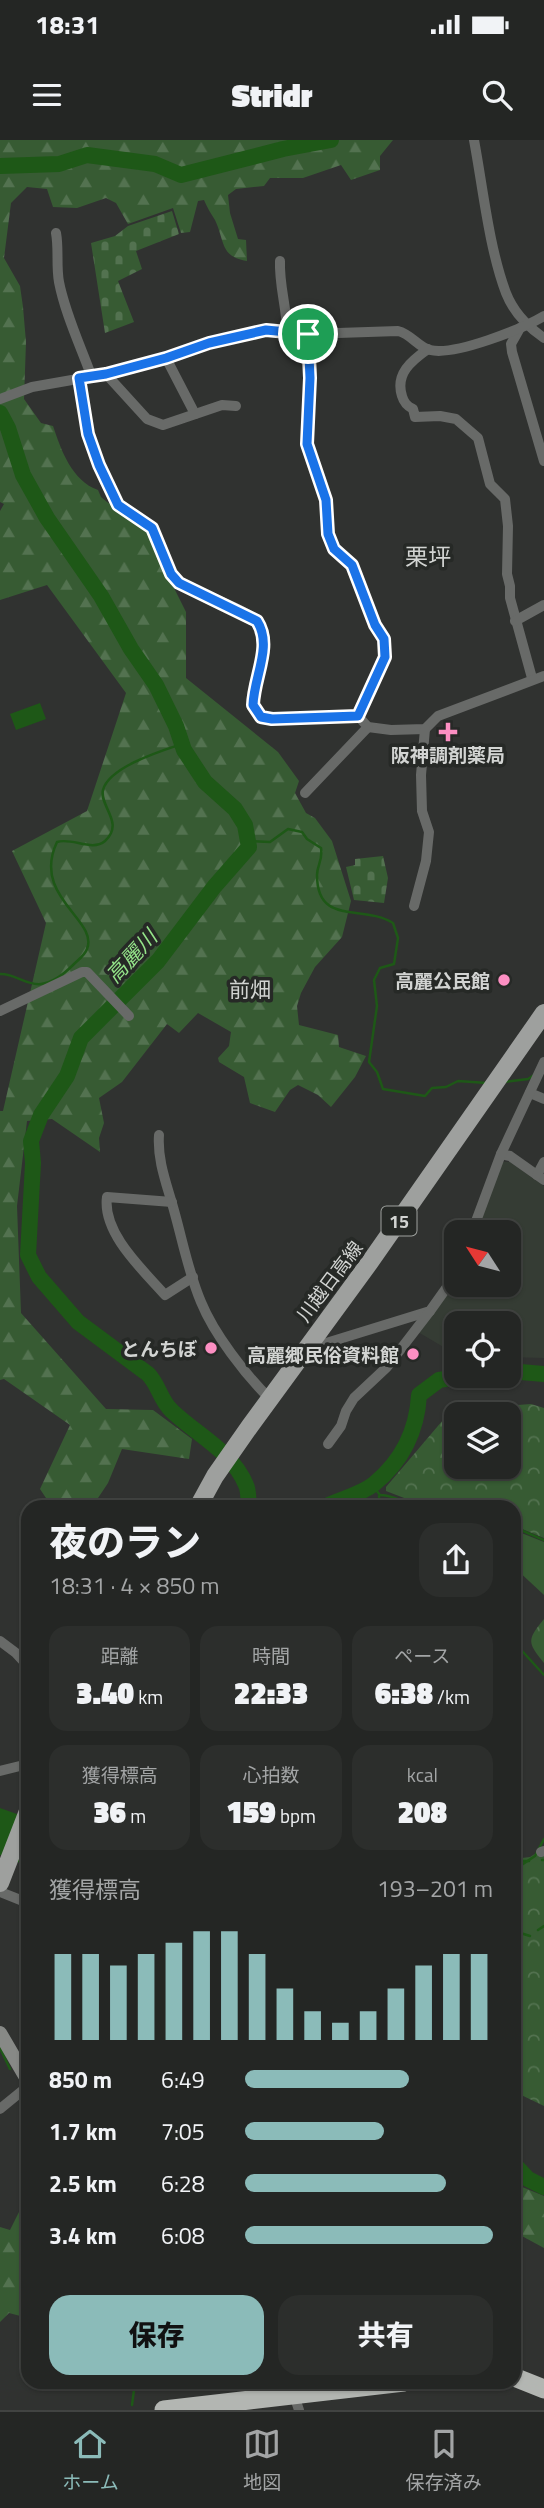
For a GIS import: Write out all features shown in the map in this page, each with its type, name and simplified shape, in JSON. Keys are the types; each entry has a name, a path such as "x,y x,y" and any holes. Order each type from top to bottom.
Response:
{"highway":[{"path":"521,2380 544,2389"},
{"path":"164,2410 349,2389"}],"main road":[{"name":"川越日高線","path":"202,1500 215,1476 269,1398 370,1262 544,1013"},
{"path":"0,1882 21,1829"}],"street":[{"path":"474,140 496,257 507,295 524,326 544,338"},
{"path":"56,233 59,248 58,278 90,375"},
{"path":"280,261 279,280 287,314 287,332"},
{"path":"0,399 21,390 106,374 222,339 266,330 308,334 398,331 411,336 428,349 442,351 524,326 544,316"},
{"path":"524,326 511,344 512,352 544,461"},
{"path":"308,334 310,378 307,444 326,500 328,534 334,549 352,565 375,625 384,639 385,657 358,716"},
{"path":"414,906 426,860 429,832 422,811 421,775 425,729 438,716 538,677 515,621 507,574 508,526 505,499 490,484 481,445 463,423 456,419 440,416 415,417 413,409 407,406 401,392 403,371 428,349"},
{"path":"166,358 195,414"},
{"path":"106,374 147,419 163,425 222,405 236,406"},
{"path":"79,378 88,434 118,505 152,528 171,574 179,583 246,614 257,621 261,628 265,638 253,693 253,705 261,717 272,719 358,716 368,727 391,730 425,729"},
{"path":"515,621 544,605"},
{"path":"305,793 368,727"},
{"path":"0,1011 87,972 129,1016"},
{"path":"476,1220 500,1154 544,1062"},
{"path":"530,1093 544,1099"},
{"path":"159,1135 158,1150 199,1298 212,1324 269,1398"},
{"path":"500,1154 510,1156 540,1178 544,1161"},
{"path":"172,1202 107,1197 106,1207 122,1246 165,1295 193,1277"},
{"path":"328,1444 341,1426 354,1398 387,1367 444,1291"},
{"path":"310,1342 323,1343 430,1311"},
{"path":"0,1641 21,1658"},
{"path":"0,1771 21,1765"},
{"path":"0,1892 21,1900"},
{"path":"0,2033 21,2070"},
{"path":"0,2109 21,2090"}],"shaded area":[{"path":"40,703 46,719 16,730 10,714"},
{"path":"501,1162 510,1162 544,1186 544,1358 521,1357 521,1311 444,1311 444,1347 418,1332 444,1297 522,1297 522,1220 480,1220"},
{"path":"0,1808 21,1816 21,1863 0,1855"}],"green space":[{"path":"0,140 393,140 380,156 380,170 351,180 341,165 303,178 270,178 264,186 236,189 228,195 238,239 246,240 247,261 228,252 204,200 198,201 190,232 181,233 173,208 128,224 116,203 106,198 77,208 53,207 47,189 27,187 11,203 4,258 20,286 23,307 26,342 24,399 41,423 53,426 69,464 81,480 98,490 107,502 150,528 168,576 186,612 186,678 278,752 299,781 295,793 306,813 315,818 332,841 351,901 342,937 315,967 301,993 297,1006 299,1025 338,1035 339,1047 366,1056 355,1077 331,1107 318,1095 298,1085 290,1090 275,1112 250,1103 244,1077 219,1062 218,1058 229,1046 231,1032 198,1013 179,1033 167,1024 122,1082 99,1098 104,1123 99,1138 100,1152 52,1119 27,1121 17,1206 21,1313 106,1409 153,1410 192,1439 189,1459 122,1449 108,1483 97,1500 47,1500 40,1489 70,1425 4,1379 0,1380 0,1111 3,1111 46,923 12,851 87,811 126,693 47,585 0,600 0,511 4,504 0,502"},
{"path":"172,211 179,234 136,251 142,269 118,281 134,322 105,333 91,243 115,236 128,226"},
{"path":"383,856 388,878 384,903 354,900 346,867 355,865 355,859"},
{"path":"531,1404 544,1408 544,1538 521,1528 521,1500 409,1500 386,1491 386,1487 444,1419 444,1479 521,1479 521,1405"},
{"path":"521,1533 544,1542 544,1595 521,1574"},
{"path":"544,1619 544,1663 531,1641"},
{"path":"544,1848 544,2106 521,2095 521,1858 530,1857"},
{"path":"521,2186 544,2196 544,2248 521,2236"},
{"path":"21,2208 21,2316 9,2313 0,2322 0,2227 10,2230"}],"waterway":[{"name":"高麗川","path":"0,166 59,164 87,155 155,164 181,175 283,149 331,140"},
{"name":"高麗川","path":"0,413 8,428 23,475 47,518 101,596 131,649 156,685 176,726 184,750 205,782 235,809 245,825 249,847 214,887 158,961 81,1038 67,1076 41,1115 31,1141 33,1163 28,1255 39,1277 78,1322 148,1374 172,1411 232,1462 247,1487 248,1500"},
{"path":"0,974 31,983 45,983 54,980 85,953 88,938 84,928 58,892 52,878 51,861 57,842 94,845 105,841 113,828 103,796 107,782 125,767 182,744"},
{"path":"248,841 270,842 288,829 302,832 307,839 321,848 317,875 319,891 325,901 333,908 393,923 398,938 394,964 380,968 374,980 377,1006 369,1062 377,1072 383,1089 425,1096 432,1088 446,1087 458,1081 487,1083"},
{"path":"503,1082 528,1079 534,1075"},
{"name":"高麗川","path":"521,1372 544,1374"},
{"name":"高麗川","path":"341,1500 374,1484 393,1465 411,1432 419,1395 444,1379"},
{"path":"372,1485 380,1495 402,1500"},
{"path":"379,1496 379,1500"},
{"path":"521,1530 544,1540"},
{"path":"521,1650 544,1675"},
{"path":"521,1865 535,1856 544,1839"},
{"path":"521,1861 529,1861"},
{"path":"538,1930 544,1926"},
{"path":"521,1933 530,1936"},
{"path":"0,2048 10,2069"},
{"name":"高麗川","path":"521,2172 528,2179 544,2187"},
{"path":"132,2405 134,2389"}],"place":[{"name":"阪神調剤薬局","path":"448,732"},
{"name":"高麗公民館","path":"504,980"},
{"name":"とんちぼ","path":"211,1348"},
{"name":"高麗郷民俗資料館","path":"413,1354"}],"district":[{"name":"栗坪","path":"428,556"},
{"name":"前畑","path":"250,989"}],"route":[{"path":"266,330 308,334 310,405 307,444 326,500 328,534 334,549 352,565 375,625 384,639 385,657 358,716 272,719 261,717 253,705 253,693 264,649 265,638 261,628 257,621 246,614 179,583 171,574 152,528 118,505 88,434 79,378 106,374 222,339 266,330"}]}
